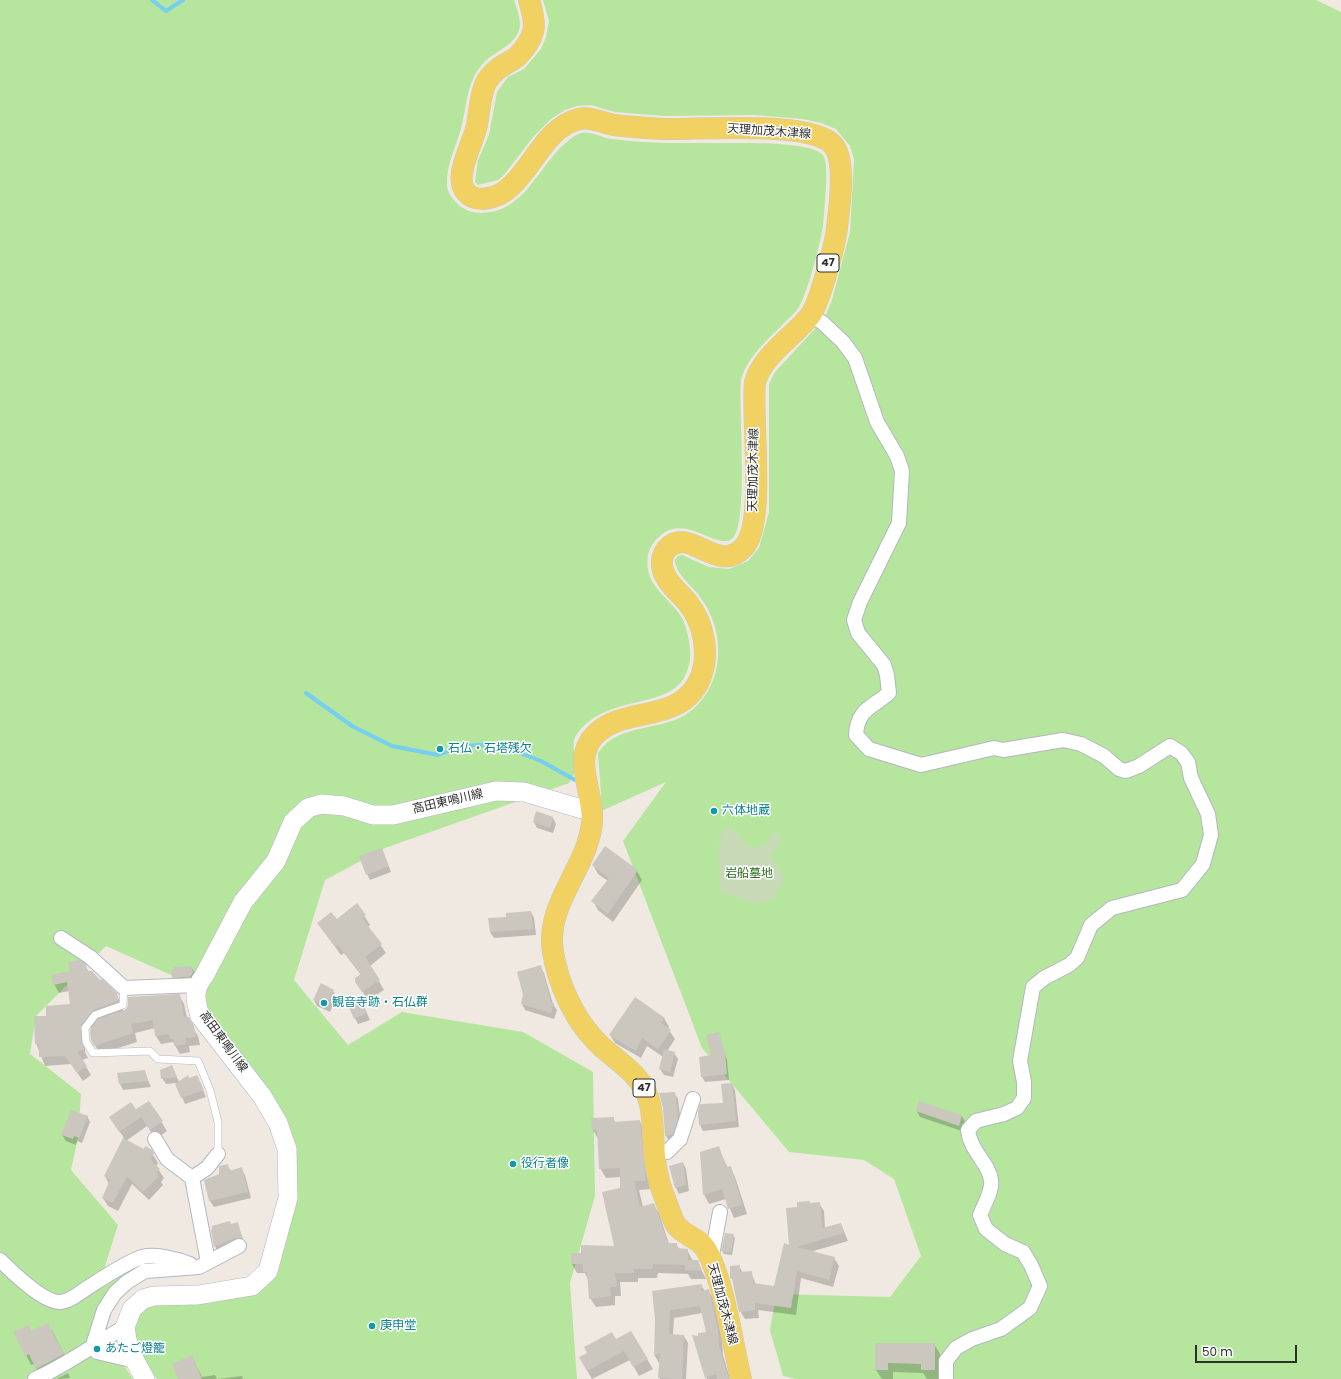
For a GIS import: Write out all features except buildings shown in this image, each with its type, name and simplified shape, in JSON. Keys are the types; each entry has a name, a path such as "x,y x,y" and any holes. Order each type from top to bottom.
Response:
{"main road":[{"name":"天理加茂木津線","path":"529,0 535,22 529,42 516,58 493,73 484,88 476,131 465,157 461,184 466,192 473,198 483,199 505,191 512,186 544,144 560,128 580,119 589,118 613,125 664,129 754,128 801,132 823,137 832,144 841,162 837,230 820,296 811,315 765,363 755,382 755,510 748,542 734,554 720,556 688,543 680,542 670,546 662,558 663,571 666,577 690,605 702,631 705,653 699,681 688,696 676,705 609,724 592,737 584,749 584,764 592,812 588,844 563,894 554,922 552,948 557,975 572,1008 595,1040 631,1071 644,1088 651,1108 654,1153 660,1184 676,1225 703,1244 711,1260 718,1282 741,1379"},
{"name":"高田東鳴川線","path":"125,1327 132,1309 143,1300 154,1296 198,1295 252,1286 268,1270 288,1198 287,1149 278,1122 258,1091 200,1016 196,1002 197,985 204,976 243,902 276,861 293,822 308,808 321,804 344,806 373,815 393,815 496,791 524,792 592,812"},
{"path":"125,1327 127,1340 135,1361 145,1379"}],"street":[{"path":"811,315 823,323 843,342 855,358 878,422 897,456 902,471 899,523 860,602 854,620 858,633 884,665 889,693 865,710 858,718 856,735 869,749 921,765 994,748 1003,750 1062,740 1081,744 1104,756 1119,769 1126,770 1139,766 1170,746 1181,753 1188,762 1191,778 1208,814 1211,835 1203,864 1182,890 1112,908 1091,925 1077,958 1069,965 1044,978 1033,987 1020,1061 1024,1082 1024,1098 1017,1108 1004,1114 976,1122 968,1130 972,1147 992,1180 980,1215 986,1229 1005,1244 1023,1252 1031,1265 1040,1286 1030,1308 1001,1329 972,1339 956,1348 946,1361 946,1379"},
{"path":"61,938 90,957 124,988 197,985"},
{"path":"654,1153 667,1152 680,1139 692,1100"},
{"path":"155,1139 167,1160 192,1178 203,1264"},
{"path":"192,1178 207,1168 218,1154"},
{"path":"711,1260 720,1212"},
{"path":"135,1361 97,1352 93,1345 104,1310 115,1293 127,1282 145,1271 203,1264 239,1246"},
{"path":"0,1260 16,1276 42,1296 59,1302 72,1298 106,1276 143,1257 170,1257 203,1264"},
{"path":"35,1379 59,1368 93,1345 125,1327"}],"lane":[{"path":"124,988 123,1005 95,1015 85,1028 86,1042 93,1053 150,1051 158,1059 198,1061 210,1090 218,1122 218,1154"}],"green space":[{"path":"0,0 514,0 520,19 519,30 507,46 485,61 476,73 470,87 460,131 448,169 447,186 450,195 459,205 466,210 473,212 481,213 495,211 507,206 517,199 535,180 560,148 573,137 582,133 590,133 612,139 640,142 760,143 792,145 816,150 823,155 826,168 822,233 806,291 799,307 755,354 749,362 741,379 741,510 738,527 733,538 727,541 719,540 690,530 680,528 670,530 656,540 651,547 648,556 648,567 654,584 678,612 686,627 690,652 689,666 685,676 677,687 665,694 651,699 619,707 603,713 589,721 575,738 574,747 576,769 574,775 569,783 546,791 392,807 304,800 291,811 268,857 189,983 106,946 36,1016 30,1054 81,1094 78,1137 71,1170 118,1225 104,1269 78,1288 70,1292 56,1295 49,1294 0,1254"},
{"path":"543,0 1316,0 1341,12 1341,1379 796,1379 783,1376 770,1330 776,1294 890,1297 921,1256 894,1179 864,1160 789,1152 702,1048 623,841 666,782 599,812 601,794 598,753 607,743 618,736 630,731 669,722 681,717 692,710 703,699 711,686 716,671 718,656 718,640 714,625 708,610 700,597 678,570 675,560 678,556 682,555 709,567 729,569 748,561 759,548 769,512 769,384 775,372 824,319 832,300 850,232 854,159 850,146 836,129 821,123 803,119 755,115 664,116 615,112 591,105 577,106 565,110 552,118 534,136 503,176 498,180 478,185 475,182 478,160 489,135 497,92 508,77 524,69 541,49 546,37 549,21"},
{"path":"497,800 518,801 385,848 325,880 294,980 348,1045 402,1012 523,1032 593,1072 595,1196 570,1283 577,1379 157,1379 143,1358 136,1338 134,1328 140,1315 148,1307 156,1305 198,1304 257,1294 276,1275 297,1199 296,1147 287,1119 270,1091 209,1011 205,1001 206,989 251,907 284,866 301,826 312,816 321,814 342,815 394,824"},
{"name":"岩船墓地","path":"732,828 746,845 756,849 770,841 772,833 782,835 775,851 770,853 784,878 773,899 756,904 720,891 719,840 725,829"},
{"path":"154,1261 161,1262 138,1269 90,1340 77,1350 32,1377 25,1379 0,1379 0,1268 48,1305 137,1264"},
{"path":"85,1354 122,1363 133,1379 44,1379"}],"waterway":[{"path":"152,0 166,11 183,0"},
{"path":"306,693 352,726 392,746 438,755 462,746 496,744 541,761 575,780"}],"place":[{"name":"石仏・石塔残欠","path":"440,749"},
{"name":"六体地蔵","path":"714,811"},
{"name":"観音寺跡・石仏群","path":"324,1003"},
{"name":"役行者像","path":"513,1164"},
{"name":"庚申堂","path":"372,1326"},
{"name":"あたご燈籠","path":"97,1349"}]}
